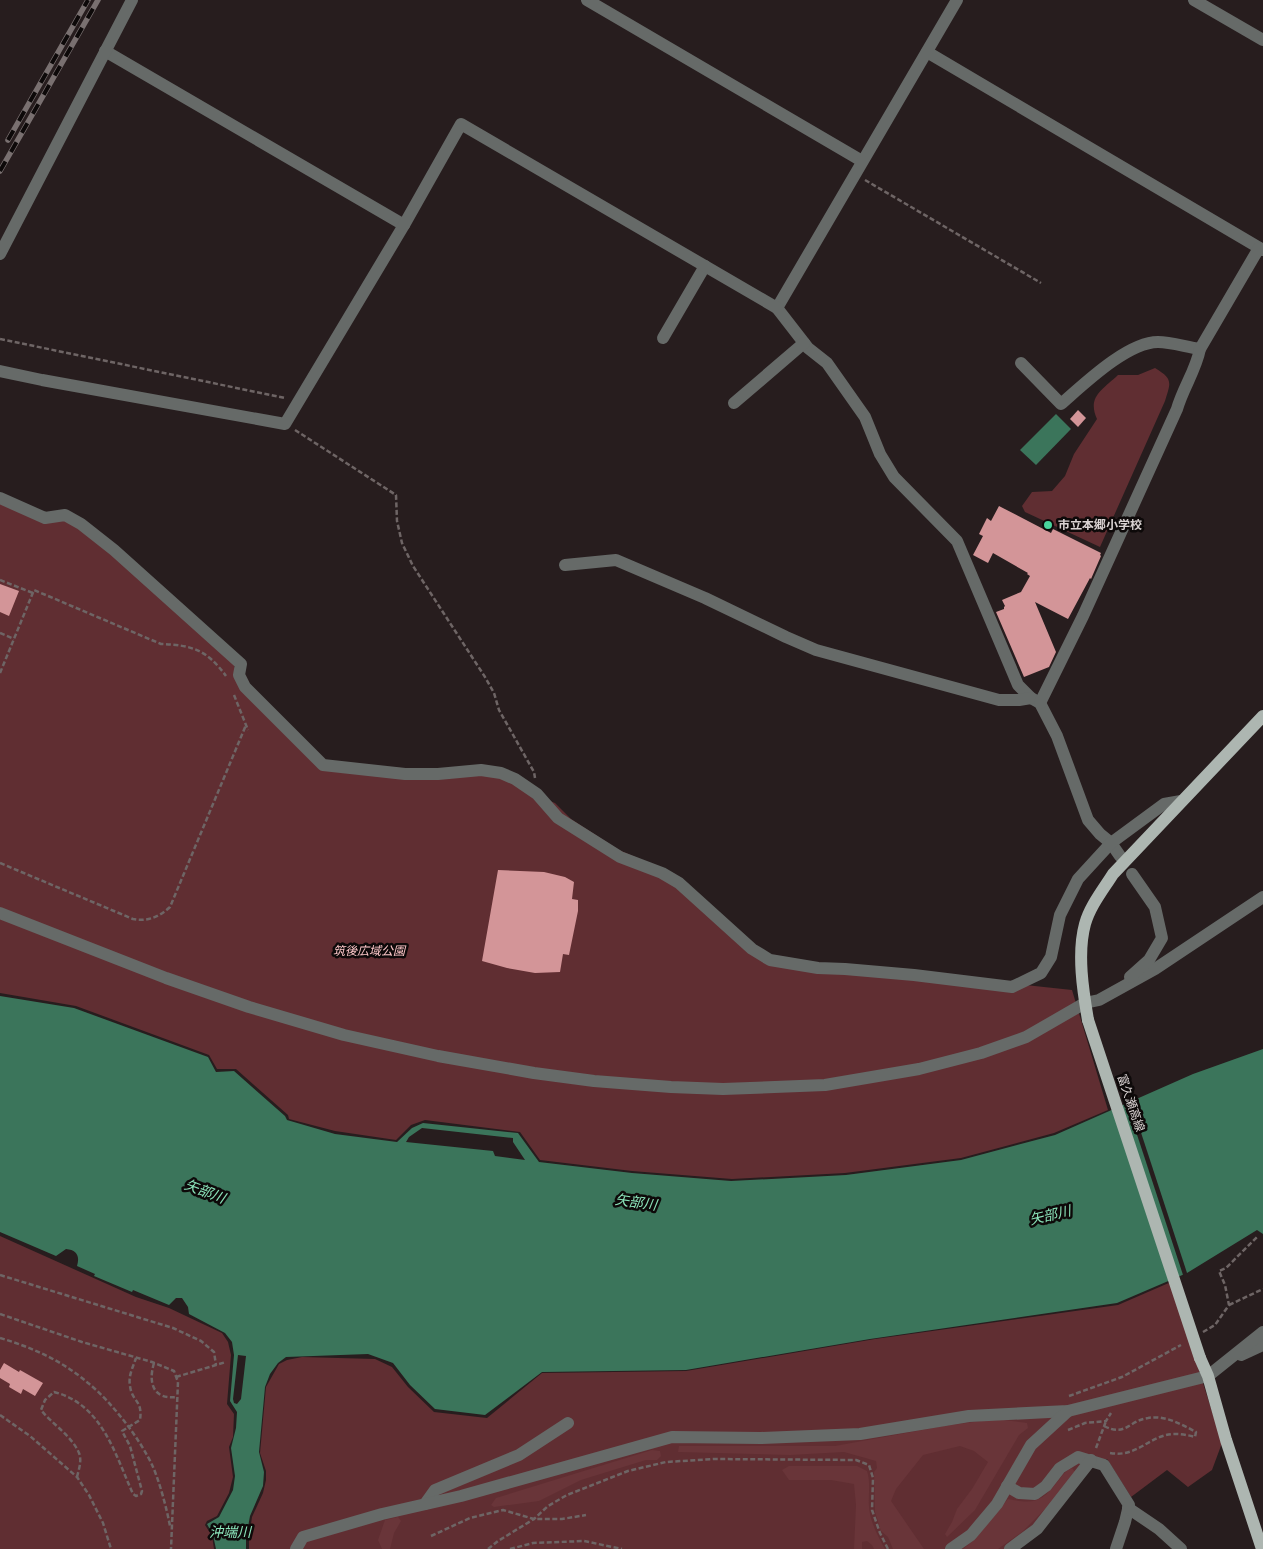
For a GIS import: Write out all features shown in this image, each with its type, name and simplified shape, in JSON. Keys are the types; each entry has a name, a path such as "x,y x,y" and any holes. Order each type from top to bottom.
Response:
{"main road":[{"name":"富久瀬高線","path":"1262,1549 1226,1440 1208,1376 1200,1358 1088,1020 1082,984 1082,949 1085,925 1090,912 1113,874 1263,716"}],"street":[{"path":"0,254 132,0"},
{"path":"587,0 862,161"},
{"path":"777,308 957,0"},
{"path":"1194,0 1263,40"},
{"path":"105,50 404,224"},
{"path":"927,52 1261,249 1200,349 1198,360 1181,394 1177,409 1083,616 1035,700"},
{"path":"0,371 285,424 461,124 777,308 808,348 827,363 865,417 880,454 894,477 956,541 1018,685 1035,700 1057,736 1088,820 1111,843 1120,856"},
{"path":"664,338 705,266"},
{"path":"734,403 804,342"},
{"path":"1022,363 1061,404 1108,363 1144,345 1157,342 1200,349"},
{"path":"0,498 45,518 65,515 81,524 114,550 241,664 239,675 245,687 324,765 405,774 438,774 481,770 501,772 537,794 558,818 620,857 662,873 679,883 752,950 770,960 818,968 914,975 1012,987 1041,973 1051,957 1060,915 1078,879 1111,843 1164,804 1181,801"},
{"path":"565,565 616,560 705,598 816,650 999,700 1035,700"},
{"path":"1118,989 1149,960 1162,938 1155,907 1132,874"},
{"path":"0,913 175,981 249,1007 344,1036 448,1057 594,1081 723,1089 825,1085 919,1069 981,1053 1026,1037 1085,1003 1098,1000 1155,969 1263,897"},
{"path":"296,1549 303,1537 382,1514 462,1496 672,1437 761,1438 860,1434 969,1416 1068,1411 1208,1376 1263,1332"},
{"path":"1230,1360 1263,1344"},
{"path":"951,1549 971,1535 994,1507 1030,1445 1068,1411"},
{"path":"425,1504 435,1490 518,1455 568,1423"},
{"path":"1007,1486 1019,1493 1035,1494 1046,1486 1060,1468 1078,1457 1095,1455"},
{"path":"1095,1455 1104,1465 1128,1506 1159,1529 1181,1549"},
{"path":"1010,1549 1037,1529 1095,1455"},
{"path":"1116,1549 1128,1506"}],"path":[{"path":"854,174 1041,283"},
{"path":"0,339 298,401"},
{"path":"285,424 396,494 402,542 412,566 485,677 494,694 499,710 534,772 537,794"},
{"path":"0,580 33,593"},
{"path":"0,673 34,590 161,644 178,644 199,649 216,662 229,681"},
{"path":"0,633 14,639"},
{"path":"232,690 248,730"},
{"path":"0,863 133,919 143,921 161,914 170,907 246,725"},
{"path":"1229,1305 1225,1285 1219,1271 1226,1268 1257,1237"},
{"path":"0,1275 173,1328 201,1341 214,1352 216,1365"},
{"path":"1199,1334 1215,1325 1229,1305 1263,1289"},
{"path":"0,1314 174,1371 178,1382 171,1549"},
{"path":"0,1338 25,1345 89,1383 129,1427 153,1468 171,1533"},
{"path":"1054,1411 1060,1402 1069,1396 1122,1377 1184,1343"},
{"path":"77,1477 80,1462 79,1453 70,1439 41,1410 45,1400 54,1392 63,1394 86,1408 101,1424 133,1494 136,1496 141,1494 142,1488 136,1473 130,1446 122,1431 140,1420 142,1409 130,1387 130,1374 136,1358"},
{"path":"176,1377 226,1362"},
{"path":"154,1363 151,1380 154,1388 160,1395 168,1398 177,1397"},
{"path":"1095,1455 1094,1450 1112,1411"},
{"path":"0,1415 30,1436 77,1477 103,1522 111,1549"},
{"path":"1104,1426 1113,1431 1122,1430 1137,1421 1147,1418 1162,1418 1175,1421 1196,1432 1195,1437 1173,1434 1151,1441 1129,1453 1107,1452"},
{"path":"1064,1431 1085,1423 1106,1421"},
{"path":"488,1549 534,1519 548,1506 567,1495 628,1471 666,1462 714,1459 856,1460 869,1465 873,1478 872,1510 888,1549"},
{"path":"432,1536 470,1518 503,1510 534,1519 562,1519 586,1516"},
{"path":"510,1549 533,1543 584,1541 622,1549"}],"green space":[{"path":"1155,368 1168,378 1167,395 1100,547 1025,512 1022,506 1032,492 1052,491 1065,476 1074,454 1097,419 1094,405 1098,394 1118,375 1138,375"},
{"name":"筑後広域公園","path":"0,503 67,520 111,553 234,662 236,681 316,762 488,774 505,777 530,793 555,803 571,819 619,850 675,874 747,943 777,958 1072,990 1108,1110 1054,1133 961,1158 845,1173 732,1179 632,1171 540,1160 520,1132 425,1120 411,1125 396,1140 335,1131 289,1119 288,1115 236,1069 217,1069 209,1055 76,1006 0,993"},
{"path":"0,1236 136,1297 169,1308 222,1333 228,1342 231,1355 227,1404 234,1414 233,1437 229,1447 233,1477 229,1493 217,1516 207,1521 205,1525 212,1536 214,1549 0,1549"},
{"path":"1171,1282 1222,1443 1212,1470 1188,1487 1167,1470 1131,1497 1107,1459 1094,1466 1016,1549 249,1549 252,1517 263,1493 266,1480 266,1471 260,1453 266,1387 279,1364 287,1360 302,1357 375,1359 392,1367 408,1387 434,1412 487,1418 542,1373 686,1371 875,1339 1118,1305"}],"shaded area":[{"path":"996,1419 1027,1423 1028,1428 1019,1435 975,1510 947,1537 945,1534 957,1509 972,1489 988,1462 974,1451 960,1446 923,1455 896,1489 891,1501 924,1549 893,1549 888,1537 881,1531 875,1512 874,1472 877,1468 876,1461 844,1452 790,1455 678,1452 679,1446 835,1446 944,1426"},
{"path":"652,1450 660,1451 661,1456 657,1460 646,1460 581,1480 539,1501 494,1507 491,1505 496,1498"},
{"path":"789,1466 857,1466 867,1471 871,1518 885,1549 874,1549 867,1541 862,1542 862,1549 854,1549 856,1505 854,1484 831,1480 789,1480 782,1470"},
{"path":"1072,1468 1075,1472 1058,1496 1022,1532 998,1549 963,1549 975,1539 1008,1499 1031,1501 1042,1498"},
{"path":"398,1517 401,1521 394,1533 390,1549 382,1549 378,1540 385,1520"}],"water":[{"path":"1056,414 1071,429 1036,465 1020,450"},
{"path":"0,996 74,1008 208,1057 216,1072 234,1071 285,1116 287,1120 335,1134 397,1142 412,1128 423,1123 518,1133 539,1162 632,1173 731,1181 846,1175 961,1160 1055,1135 1193,1074 1263,1049 1263,1234 1257,1230 1187,1273 1117,1303 870,1339 686,1370 542,1372 485,1415 435,1409 410,1385 393,1363 368,1354 286,1357 278,1363 270,1374 265,1387 259,1452 264,1472 263,1486 250,1516 246,1549 216,1549 213,1535 207,1524 219,1517 233,1490 235,1476 231,1448 236,1428 237,1412 230,1401 234,1355 232,1342 225,1333 189,1314 188,1307 182,1298 176,1298 169,1305 133,1290 132,1292 94,1276 95,1274 77,1266 78,1256 73,1251 66,1249 56,1256 0,1232","holes":["422,1128 513,1138 513,1142 525,1160 495,1156 493,1151 406,1142 409,1137","238,1355 246,1356 241,1399 237,1404 234,1403 233,1399"]}],"pier":[{"path":"1130,1099 1188,1276 1184,1278 1126,1101"}],"building":[{"path":"1078,410 1086,418 1078,427 1070,419"},
{"path":"999,506 1051,533 1053,529 1101,553 1091,579 1068,619 1035,602 1056,652 1049,667 1024,677 996,612 1004,609 1005,606 1002,600 1021,592 1030,576 993,553 988,563 973,555 983,536 979,534 987,518 991,521"},
{"path":"0,584 19,591 9,616 0,612"},
{"path":"498,870 544,872 565,877 574,882 572,899 578,900 578,911 569,955 563,954 560,972 535,973 482,961"},
{"path":"4,1363 43,1383 35,1396 23,1389 21,1394 9,1387 10,1384 0,1378 0,1370"}],"railway":[{"path":"8,140 88,0"},
{"path":"0,171 98,0"}],"place":[{"name":"市立本郷小学校","path":"1048,525"}],"water label":[{"name":"矢部川","path":"205,1191"},
{"name":"矢部川","path":"636,1202"},
{"name":"矢部川","path":"1050,1215"},
{"name":"沖端川","path":"230,1532"}]}
